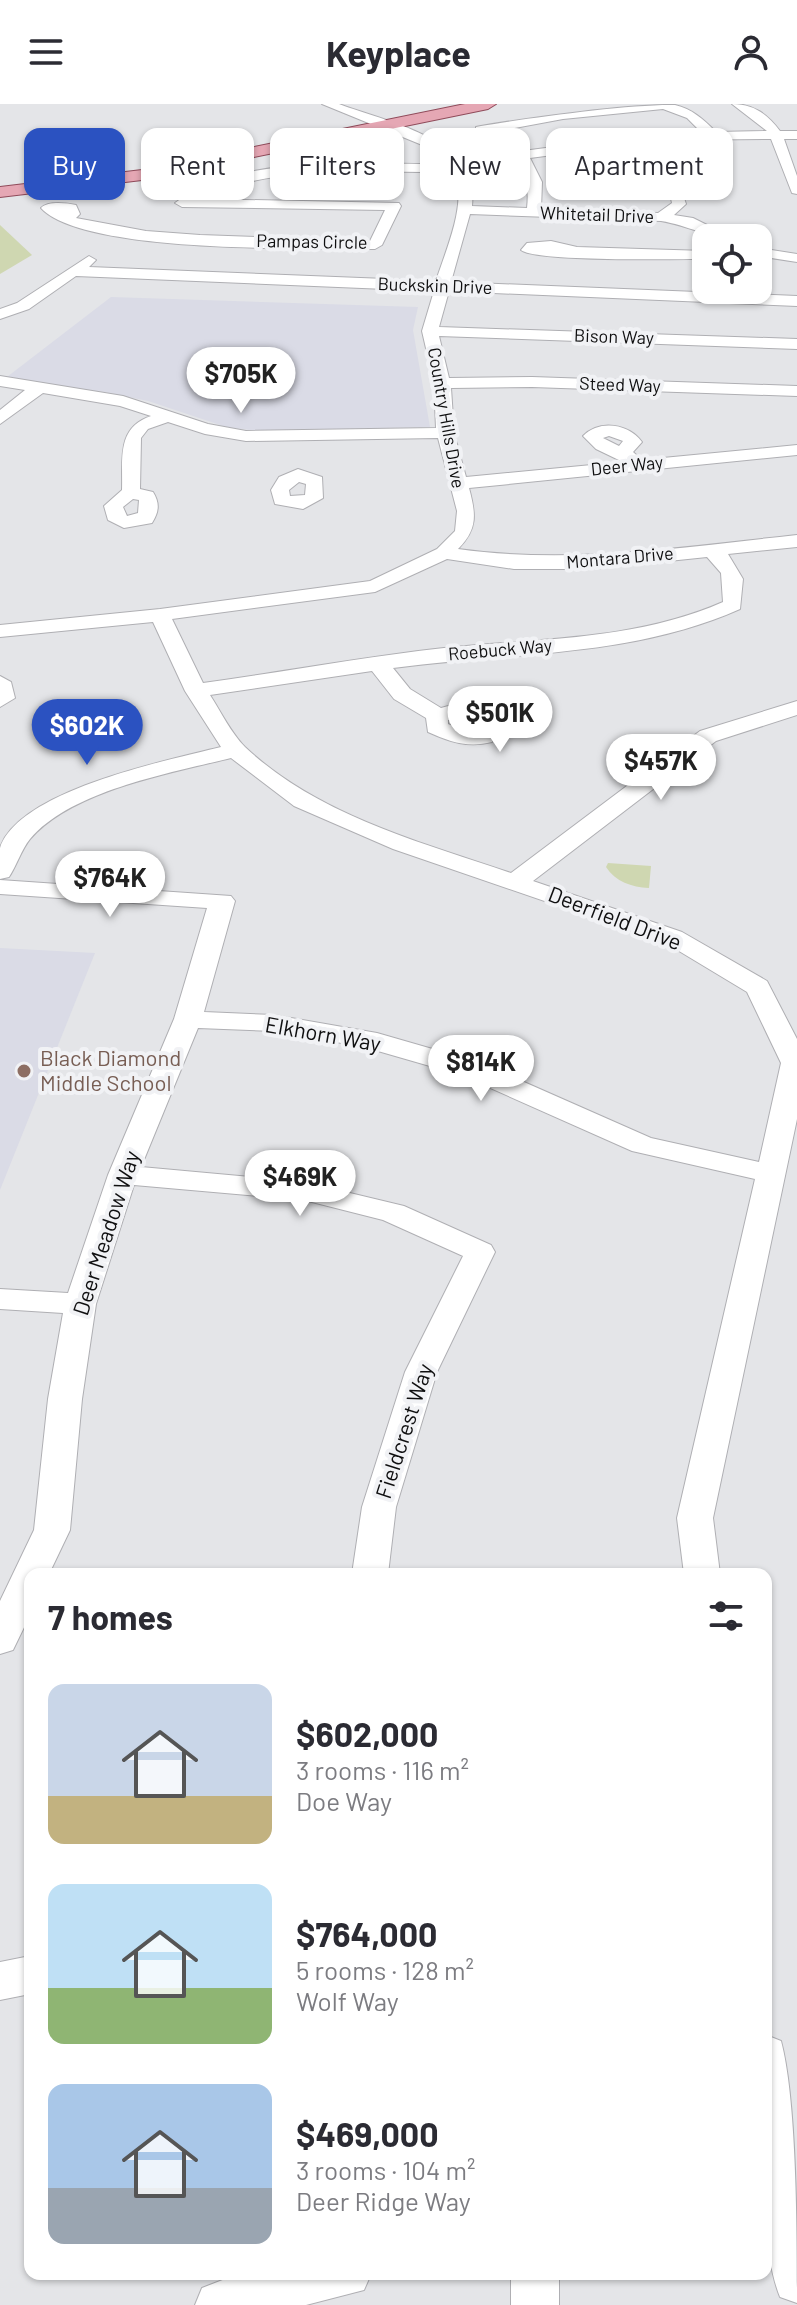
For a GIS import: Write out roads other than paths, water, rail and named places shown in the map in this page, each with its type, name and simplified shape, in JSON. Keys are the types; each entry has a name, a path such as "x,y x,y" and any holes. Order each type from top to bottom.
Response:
{"main road":[{"path":"382,123 460,104"},
{"path":"0,190 113,175 488,104"}],"street":[{"path":"328,104 420,139"},
{"path":"738,104 759,115 779,135 793,166 797,190"},
{"path":"492,128 563,115 664,105 691,115 705,128"},
{"path":"733,134 797,135"},
{"path":"530,166 539,185 534,213"},
{"path":"123,246 203,190 239,179 270,175"},
{"name":"Country Hills Drive","path":"444,553 464,532 466,511 456,484 445,433 442,383 430,331 465,200"},
{"path":"661,217 679,204 678,200"},
{"name":"Pampas Circle","path":"137,235 375,245 394,206 171,211"},
{"name":"Whitetail Drive","path":"464,210 661,217 695,224"},
{"path":"67,218 89,228 137,235"},
{"path":"577,251 692,255"},
{"path":"772,254 797,258"},
{"path":"0,314 23,306 99,256"},
{"name":"Buckskin Drive","path":"73,271 797,301"},
{"path":"0,328 10,327 27,316 29,311 23,306"},
{"name":"Bison Way","path":"430,331 797,344"},
{"path":"0,381 123,401 226,434 296,437 445,433"},
{"name":"Steed Way","path":"442,383 532,382 797,391"},
{"path":"0,419 40,387"},
{"path":"131,493 132,437 142,425 170,416"},
{"path":"296,437 298,475"},
{"name":"Deer Way","path":"456,484 630,458 797,450"},
{"name":"Montara Drive","path":"444,553 514,563 592,563 797,541"},
{"name":"Roebuck Way","path":"196,691 441,655 647,636 700,622 733,605 737,584 729,564 710,549"},
{"path":"0,631 160,615 375,586 444,553"},
{"name":"Deerfield Drive","path":"160,615 196,691 235,750 302,801 402,844 673,937 758,987 796,1063 695,1518 701,1568"},
{"path":"379,665 402,694 438,716"},
{"path":"0,682 4,698 0,700"},
{"path":"517,881 708,736 797,708"},
{"path":"0,872 23,833 74,797 141,774 235,750"},
{"name":"Deer Meadow Way","path":"0,887 222,901 188,1019 123,1175 80,1304 65,1399 52,1530 33,1568"},
{"name":"Elkhorn Way","path":"188,1019 274,1023 367,1039 471,1069 642,1145 772,1174"},
{"name":"Fieldcrest Way","path":"123,1175 304,1191 393,1213 480,1252 421,1372 379,1507 371,1568"},
{"path":"0,1299 80,1304"},
{"name":"Deer Meadow Way","path":"0,1640 24,1588"},
{"path":"0,1981 24,1976"},
{"path":"772,2112 788,2263"},
{"path":"219,2305 256,2291 315,2280"},
{"path":"535,2280 535,2305"}],"place":[{"name":"Black Diamond Middle School","path":"24,1071"}]}
